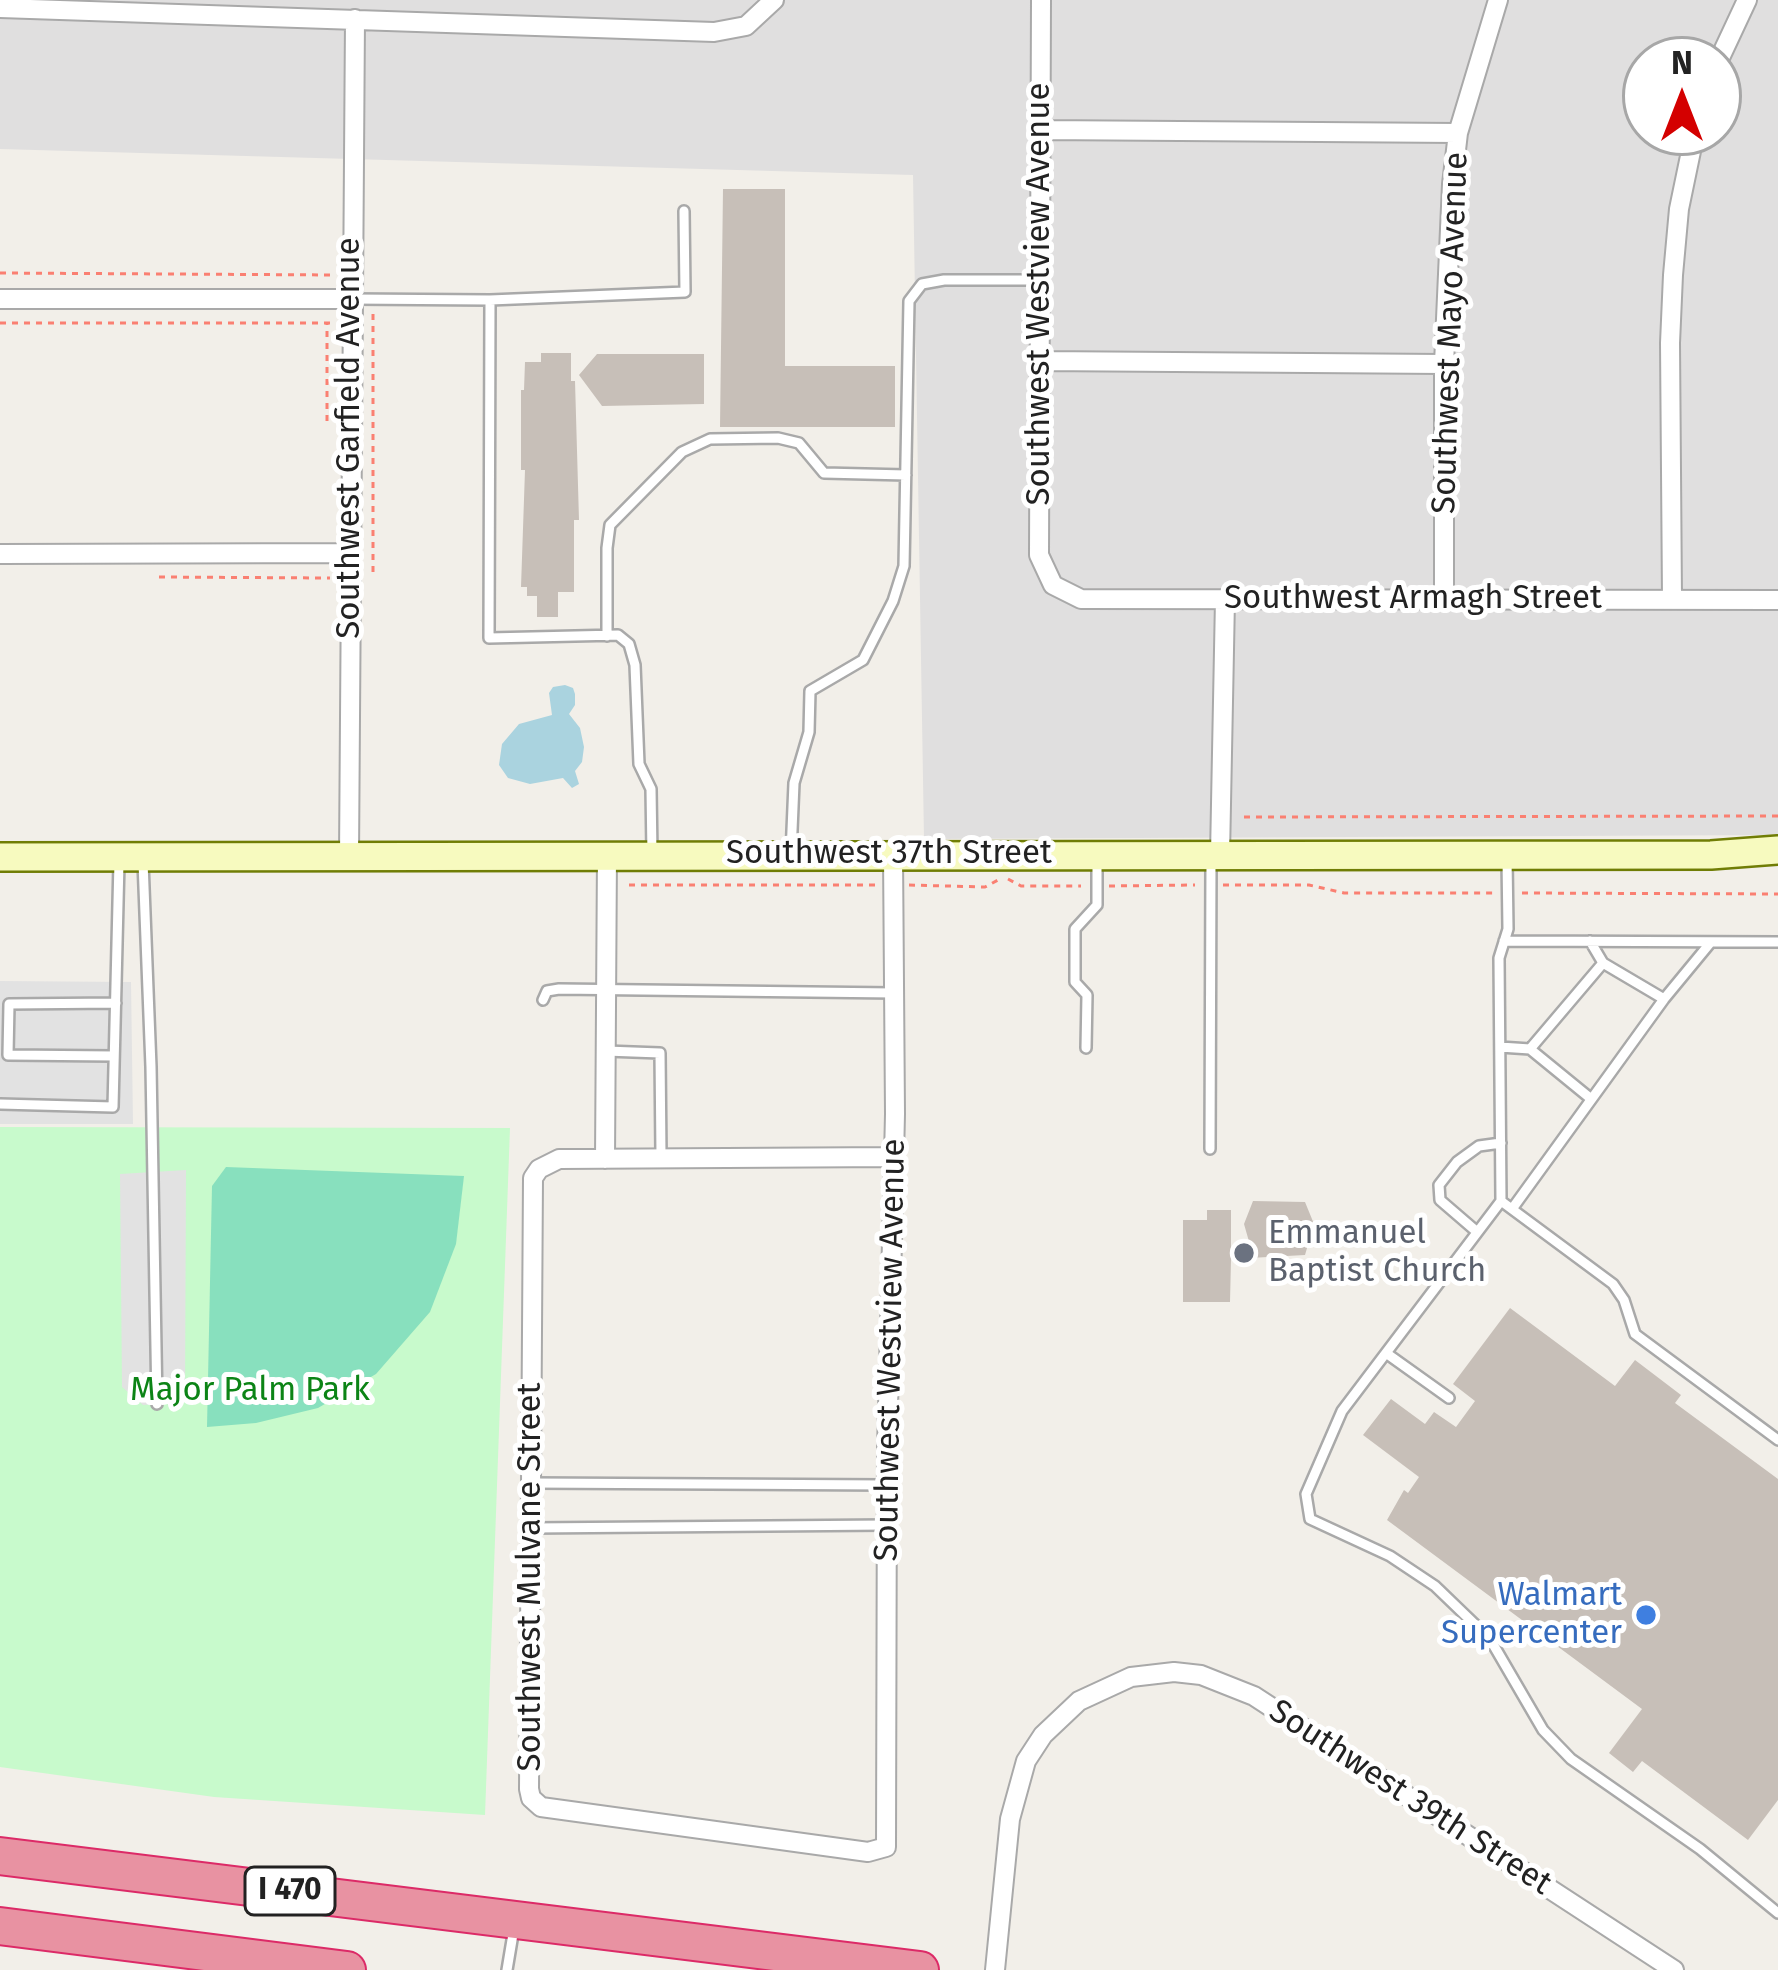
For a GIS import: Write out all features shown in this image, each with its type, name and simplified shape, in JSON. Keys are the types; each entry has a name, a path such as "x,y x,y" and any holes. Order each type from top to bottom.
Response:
{"highway":[{"name":"I 470","path":"0,1856 920,1970"},
{"name":"I 470","path":"0,1926 347,1970"}],"main road":[{"name":"Southwest 37th Street","path":"0,857 1711,855 1778,850"}],"street":[{"path":"0,8 714,32 731,31 759,17 774,0"},
{"name":"Southwest Westview Avenue","path":"1042,0 1040,555 1052,585"},
{"name":"Southwest Mayo Avenue","path":"1444,599 1444,364 1458,133 1498,0"},
{"path":"1730,36 1747,0"},
{"name":"Southwest Garfield Avenue","path":"349,856 355,20"},
{"path":"1041,130 1458,133"},
{"path":"1672,599 1672,298 1678,209 1690,156"},
{"path":"0,299 351,298"},
{"path":"1040,362 1444,364"},
{"path":"0,554 350,553"},
{"name":"Southwest Armagh Street","path":"1052,585 1081,599 1778,600"},
{"path":"1216,855 1225,599"},
{"path":"607,854 605,1159 894,1157"},
{"name":"Southwest Westview Avenue","path":"886,1847 893,854"},
{"name":"Southwest Mulvane Street","path":"605,1159 559,1159 548,1162 533,1178 529,1790 536,1804 868,1852 886,1847"},
{"name":"Southwest 39th Street","path":"995,1970 1010,1819 1026,1761 1043,1735 1079,1701 1130,1677 1159,1673 1202,1675 1254,1696 1674,1970"}],"lane":[{"path":"351,298 490,300 685,292 684,211"},
{"path":"791,854 794,783 808,732 810,691 863,660 893,601 904,566 909,301 922,284 944,280 1040,280"},
{"path":"490,300 489,638 618,635 629,644 635,665 639,764 651,789 652,854"},
{"path":"607,636 610,525 682,452 710,439 778,438 799,443 824,473 907,475"},
{"path":"1086,1048 1087,995 1075,982 1075,929 1097,905 1097,854"},
{"path":"1507,854 1508,928 1499,958 1501,1201 1342,1411 1306,1494 1310,1519 1390,1556 1435,1586 1490,1640 1543,1730 1571,1759 1700,1850 1778,1913"},
{"path":"1210,1149 1216,855"},
{"path":"0,1104 113,1107 116,1004 131,857"},
{"path":"131,857 152,1067 157,1404"},
{"path":"1504,941 1778,942"},
{"path":"1590,941 1603,963 1664,999"},
{"path":"1512,1209 1590,1098 1711,942"},
{"path":"1530,1049 1603,963"},
{"path":"543,1000 547,991 559,988 894,992"},
{"path":"114,1056 8,1055 9,1004 116,1004"},
{"path":"1500,1047 1530,1049 1590,1098"},
{"path":"606,1051 660,1053 661,1158"},
{"path":"1476,1231 1440,1200 1439,1184 1479,1146 1501,1143"},
{"path":"1501,1201 1620,1291 1635,1334 1778,1440"},
{"path":"1386,1353 1449,1398"},
{"path":"532,1483 887,1485"},
{"path":"532,1528 886,1525"},
{"path":"507,1970 515,1919"}],"path":[{"path":"0,273 351,275"},
{"path":"326,422 328,298"},
{"path":"373,314 373,574"},
{"path":"0,323 351,325"},
{"path":"159,577 330,578"},
{"path":"1244,817 1778,816"}],"shaded area":[{"path":"0,0 1778,0 1778,835 924,839 913,175 0,149"},
{"path":"0,981 131,982 133,1124 0,1124"},
{"path":"186,1170 185,1402 143,1405 122,1387 120,1174"}],"green space":[{"name":"Major Palm Park","path":"0,1127 510,1128 485,1815 214,1797 0,1767"},
{"path":"226,1167 464,1176 456,1244 430,1312 376,1374 318,1408 256,1423 207,1427 212,1186"}],"water":[{"path":"565,685 575,694 569,714 580,728 584,747 575,771 579,784 572,788 563,778 530,784 508,778 499,765 502,744 519,724 552,715 549,693"}],"building":[{"path":"723,189 785,189 785,366 895,366 895,427 720,427"},
{"path":"541,353 571,353 571,381 575,381 579,520 574,520 574,592 558,592 558,617 537,617 537,596 527,596 527,587 521,587 525,470 521,470 521,390 525,362 541,362"},
{"path":"597,354 704,354 704,404 602,406 579,375"},
{"name":"Emmanuel Baptist Church","path":"1253,1201 1305,1202 1314,1224 1305,1255 1231,1259 1230,1302 1183,1302 1183,1220 1207,1220 1207,1210 1231,1210 1231,1252 1252,1252 1244,1224"},
{"name":"Walmart Supercenter","path":"1510,1308 1615,1386 1635,1360 1681,1395 1675,1403 1778,1479 1778,1800 1748,1840 1642,1761 1633,1772 1609,1753 1642,1709 1387,1520 1404,1490 1408,1493 1419,1477 1363,1435 1391,1399 1425,1424 1434,1412 1456,1427 1475,1401 1453,1384"}],"place":[{"name":"Emmanuel Baptist Church","path":"1244,1253"},
{"name":"Walmart Supercenter","path":"1646,1615"}]}
